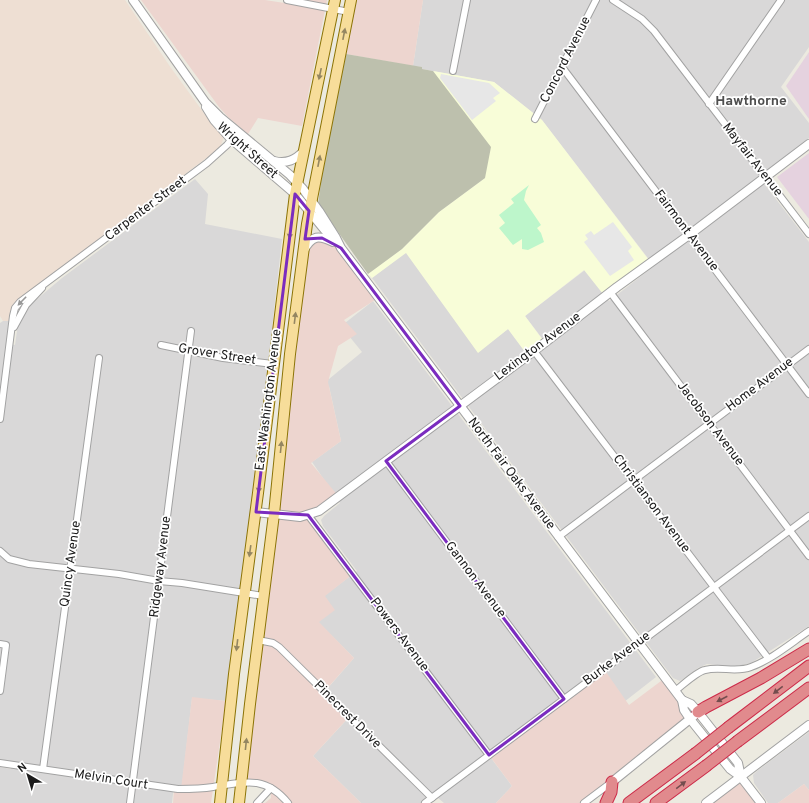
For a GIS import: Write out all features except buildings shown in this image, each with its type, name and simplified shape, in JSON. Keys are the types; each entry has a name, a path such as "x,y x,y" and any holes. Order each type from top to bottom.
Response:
{"highway":[{"path":"694,716 706,707 761,678 809,648"},
{"path":"629,803 809,666"},
{"path":"656,803 809,688"},
{"path":"606,803 611,792 612,782"}],"main road":[{"name":"East Washington Avenue","path":"239,803 274,514 290,354 309,211 351,0"},
{"name":"East Washington Avenue","path":"220,803 234,674 256,512 295,194 334,4"}],"street":[{"name":"Wright Street","path":"133,0 205,102 220,117 274,161 297,182"},
{"path":"287,0 334,4 349,12"},
{"path":"453,71 467,0"},
{"name":"Concord Avenue","path":"535,119 596,0"},
{"name":"Mayfair Avenue","path":"613,0 642,19 654,31 809,234"},
{"path":"709,104 781,0"},
{"name":"Fairmont Avenue","path":"562,67 809,394"},
{"name":"Wright Street","path":"205,102 208,112 232,139 295,194"},
{"name":"Carpenter Street","path":"0,419 14,312 20,302 207,162 238,132"},
{"name":"Lexington Avenue","path":"256,512 300,517 319,511 809,144"},
{"path":"274,161 283,163 291,161 304,151"},
{"name":"North Fair Oaks Avenue","path":"297,182 311,199 336,238 339,246"},
{"name":"North Fair Oaks Avenue","path":"295,194 339,246 675,691 682,700 691,704 694,716 738,763 741,777 761,803"},
{"path":"304,251 309,242 315,238 322,238 339,246"},
{"name":"Jacobson Avenue","path":"610,292 809,556"},
{"name":"Ridgeway Avenue","path":"130,803 191,331"},
{"name":"Grover Street","path":"161,345 223,358 273,364"},
{"name":"Home Avenue","path":"558,537 809,348"},
{"name":"Christianson Avenue","path":"534,351 768,658"},
{"name":"Quincy Avenue","path":"43,769 99,358"},
{"name":"Gannon Avenue","path":"386,461 564,699"},
{"name":"Powers Avenue","path":"308,515 489,755"},
{"name":"Burke Avenue","path":"425,803 809,516"},
{"path":"0,551 9,559 29,564 119,574 263,596"},
{"path":"675,691 692,678 706,670 740,670 750,667 768,658 809,631"},
{"name":"Pinecrest Drive","path":"258,640 273,643 279,647 432,798"},
{"path":"0,644 6,645 0,691"},
{"path":"584,803 694,716"},
{"path":"706,803 809,725"},
{"name":"Melvin Court","path":"0,763 133,784 182,789 255,782 270,788"},
{"path":"257,803 270,788 279,793 288,803"}],"highlighted area":[{"path":"295,194 309,211 305,239 322,238 341,248 460,406 386,461 564,699 489,755 308,515 256,512"}],"shaded area":[{"path":"0,0 125,0 171,68 209,120 224,137 217,150 26,294 11,312 9,321 3,321 0,316"},
{"path":"141,0 265,0 291,4 292,0 327,0 302,126 258,118 248,134 219,107"},
{"path":"356,0 423,0 413,66 346,54"},
{"path":"423,0 809,0 809,47 781,87 809,123 809,138 759,177 809,242 809,626 751,663 733,667 707,664 698,668 680,681 673,678 372,278 406,252 478,352 508,329 531,359 548,346 525,316 585,270 609,301 654,266 542,120 494,82 413,66"},
{"path":"809,52 809,119 786,86"},
{"path":"346,54 422,67 422,69 433,71 491,147 485,178 439,212 402,249 368,274 318,204 322,175"},
{"path":"433,71 494,82 542,120 648,259 603,294 584,270 525,316 542,339 525,352 508,329 478,353 406,253 372,278 368,274 402,249 439,212 485,178 440,81"},
{"path":"441,74 489,83 500,93 493,98 496,101 472,120 440,78"},
{"path":"809,153 809,219 777,177"},
{"path":"195,179 208,194 205,224 282,239 259,445 226,701 192,698 182,786 174,785 172,803 0,803 0,767 11,769 12,762 0,759 0,323 3,321 9,321 7,343 15,345 18,324 30,305 62,278"},
{"path":"529,185 524,200 541,225 537,228 541,233 544,242 528,250 522,249 522,239 513,245 499,228 505,223 499,215 514,203 511,199"},
{"path":"613,222 632,247 628,251 634,260 610,276 584,242 588,239 585,235 591,231 594,235"},
{"path":"311,240 336,244 378,298 344,320 357,334 338,346 328,382 341,441 311,463 339,497 309,515 353,574 325,596 335,610 319,622 354,658 324,692 349,717 313,756 361,803 265,803 271,798 270,788 241,783 304,251"},
{"path":"373,301 656,677 624,702 599,669 478,760 481,765 491,758 512,786 496,803 444,803 438,798 444,793 440,789 421,803 361,803 313,756 352,714 327,689 354,658 318,622 324,596 357,571 323,526 321,520 340,503 312,462 341,441 329,386 294,380 295,375 329,379 362,352 349,336 345,323"},
{"path":"604,669 629,705 665,678 690,719 584,803 496,803 512,786 489,755"},
{"path":"192,697 226,701 211,803 173,803 174,789 181,789"},
{"path":"809,732 809,790 804,784 778,803 768,803 754,783 753,775"},
{"path":"741,777 761,803 706,803"},
{"path":"804,784 809,790 809,803 778,803"}],"district":[{"name":"Hawthorne","path":"751,101"}]}
